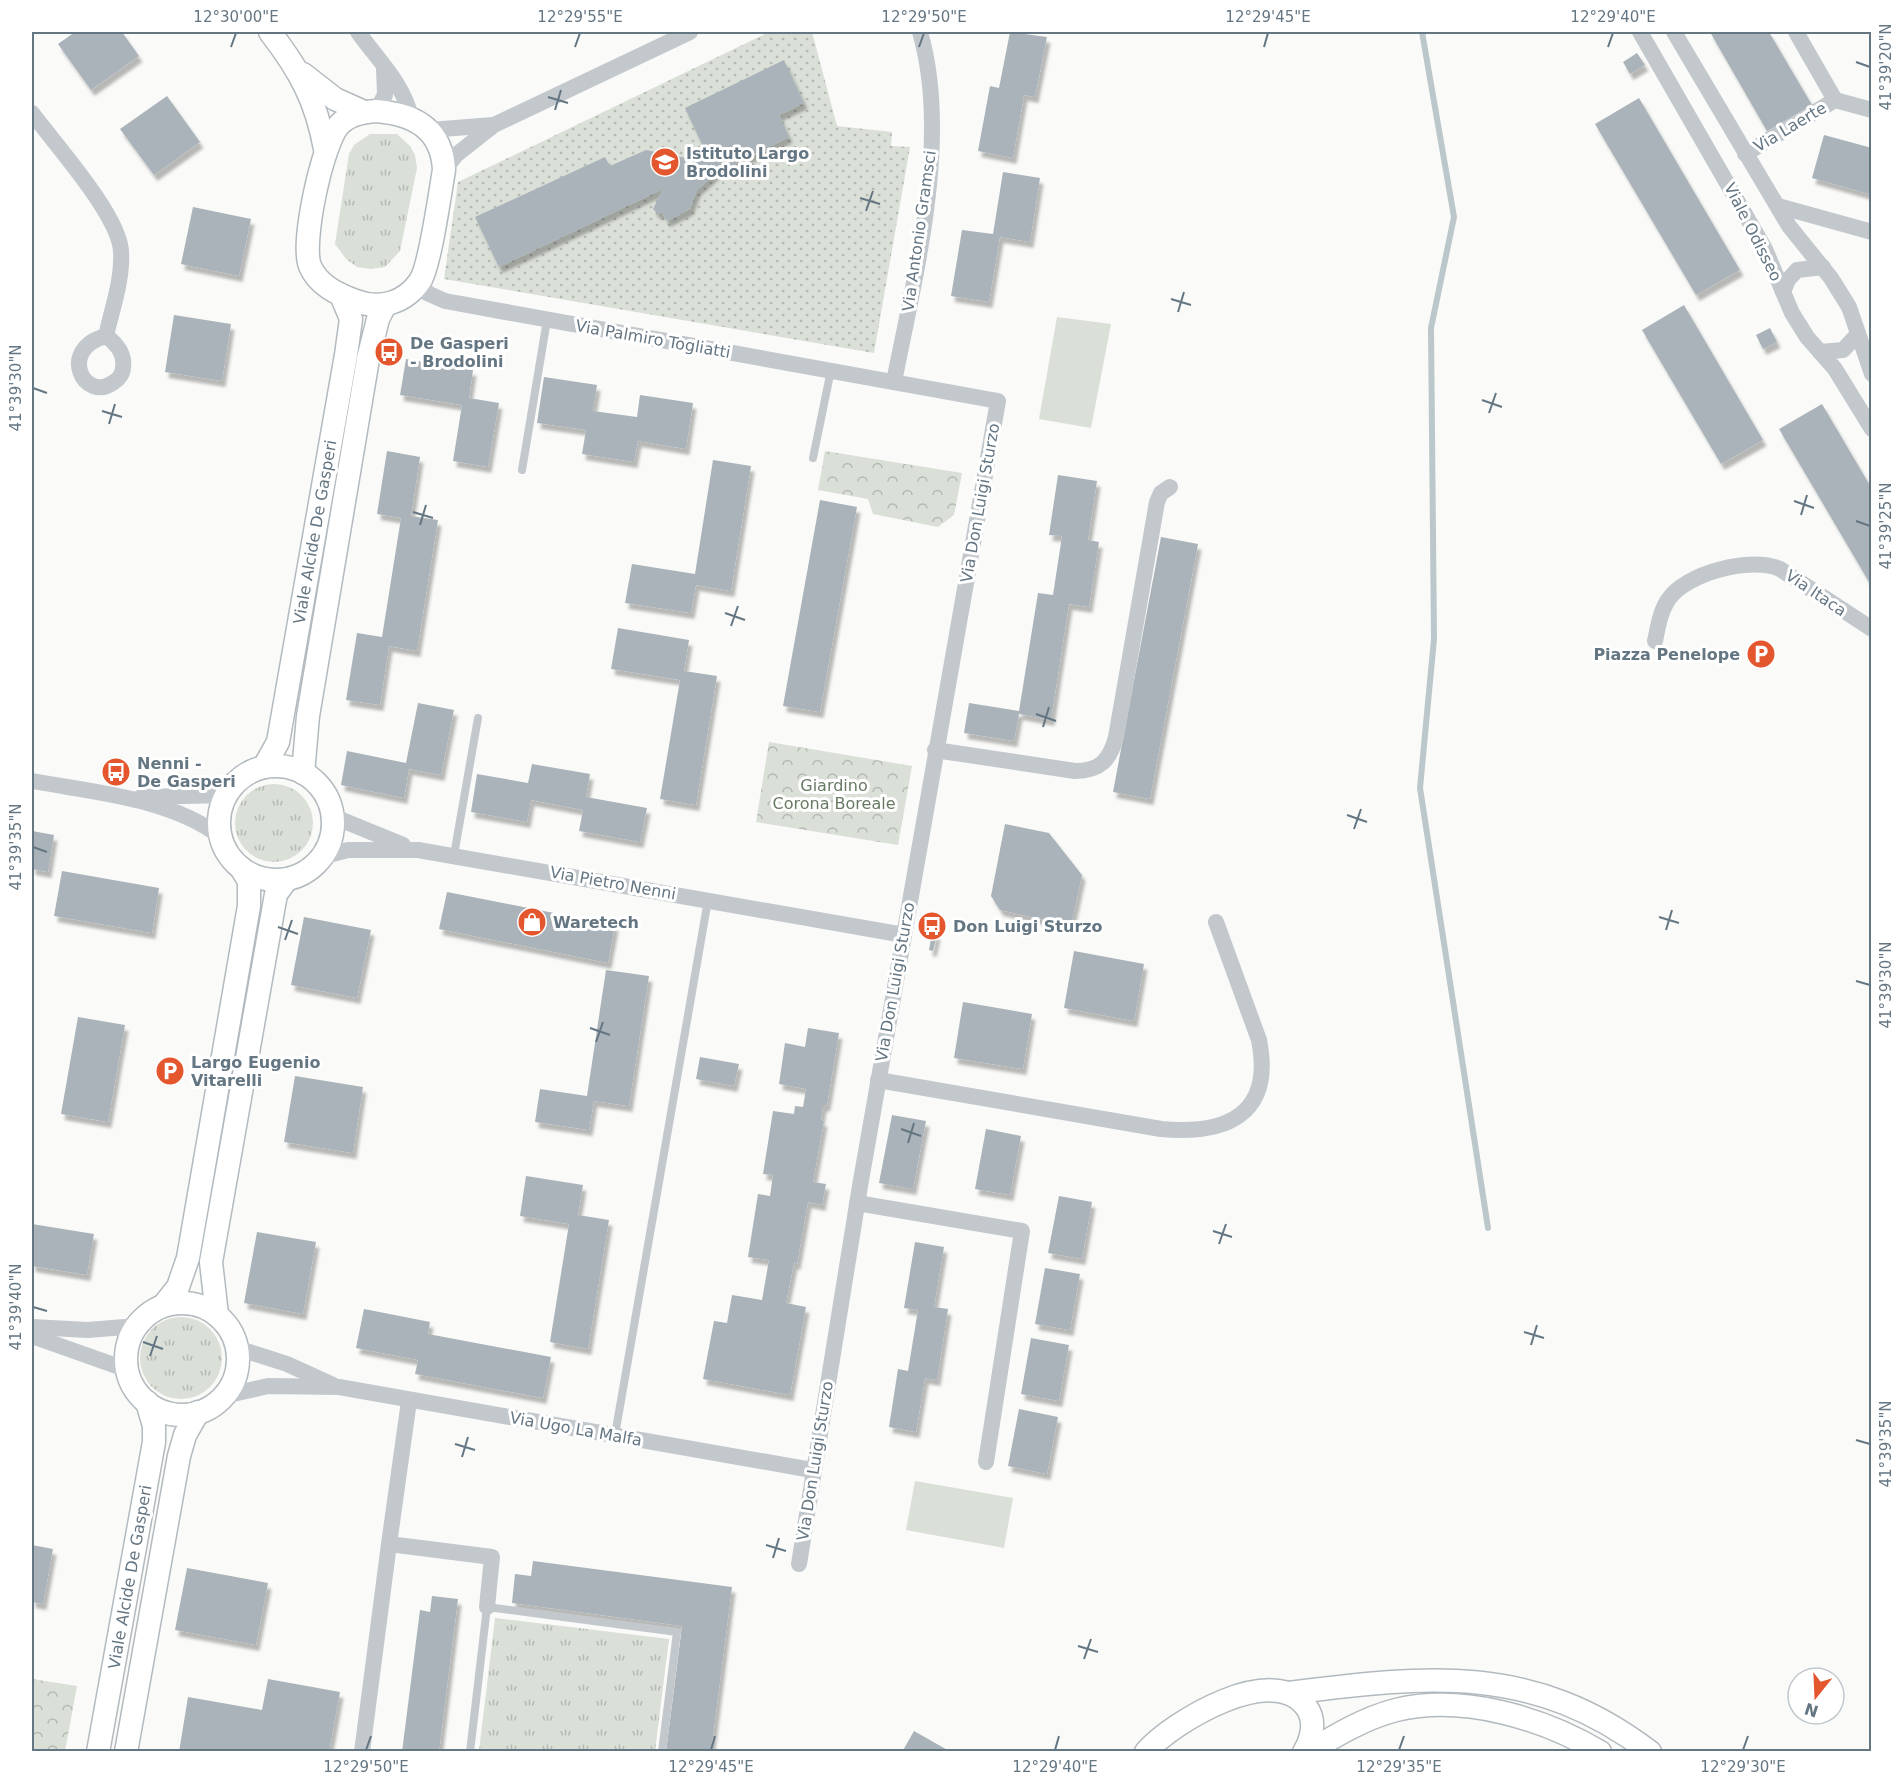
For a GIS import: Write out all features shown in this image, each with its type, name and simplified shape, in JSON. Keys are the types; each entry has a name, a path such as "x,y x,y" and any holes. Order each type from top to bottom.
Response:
{"street":[{"path":"270,32 297,69 314,104 325,149"},
{"path":"358,32 406,96 421,124 442,153 444,170 421,280 407,296 385,305 358,302 340,295 317,277 309,263 308,253 309,232 325,149 340,124 370,112 385,94 384,68"},
{"path":"444,170 470,141 494,125 690,32"},
{"name":"Via Antonio Gramsci","path":"894,382 928,192 933,134 932,91 920,32"},
{"name":"Viale Odisseo","path":"1640,32 1765,249 1796,320 1842,380 1872,429"},
{"name":"Viale Odisseo","path":"1674,32 1797,237 1823,267 1849,307 1872,374"},
{"name":"Via Laerte","path":"1796,32 1835,100 1872,110"},
{"path":"297,69 326,93 370,112 421,124 494,125"},
{"name":"Via Laerte","path":"1745,153 1835,100"},
{"path":"1692,120 1718,106"},
{"path":"32,113 113,222 120,242 121,270 106,336"},
{"path":"1778,206 1872,232"},
{"path":"1783,292 1788,280 1797,270 1823,267"},
{"name":"Via Palmiro Togliatti","path":"421,280 427,292 440,300 998,401"},
{"name":"Viale Alcide De Gasperi","path":"264,768 278,742 346,355 351,319 340,295"},
{"name":"Viale Alcide De Gasperi","path":"303,773 308,716 368,359 378,319 385,305"},
{"path":"1820,352 1843,350 1858,334"},
{"name":"Via Don Luigi Sturzo","path":"799,1564 812,1470 878,1080 998,401"},
{"path":"935,750 1075,771 1091,770 1106,762 1116,737 1157,502 1161,493 1170,487"},
{"name":"Via Itaca","path":"1655,641 1664,609 1679,588 1718,571 1749,563 1768,564 1780,569 1872,628"},
{"path":"163,1306 182,1279 190,1243 249,906 249,881 231,857 221,837 221,809 226,795 238,780 264,768 284,767 303,773 320,787 332,816 331,838 321,857 306,871 287,879 263,878 241,868"},
{"path":"32,781 122,797 184,815 221,837"},
{"path":"122,797 226,795"},
{"path":"332,816 418,850"},
{"name":"Via Pietro Nenni","path":"321,857 339,850 418,850 904,935"},
{"path":"217,1315 210,1275 213,1246 276,892 287,879"},
{"path":"878,1080 1161,1130 1205,1130 1232,1122 1245,1112 1254,1099 1260,1082 1262,1057 1259,1040 1216,922"},
{"path":"857,1203 1022,1231 986,1462"},
{"path":"191,1303 217,1315 230,1329 237,1348 238,1368 224,1396 212,1406 198,1412 172,1413 147,1402 135,1388 128,1370 128,1347 137,1326 144,1317 163,1306 191,1303"},
{"path":"32,1327 88,1330 137,1326"},
{"path":"32,1336 128,1370"},
{"name":"Via Ugo La Malfa","path":"237,1348 287,1364 339,1387"},
{"name":"Via Ugo La Malfa","path":"224,1396 268,1386 339,1387 812,1470"},
{"path":"362,1752 388,1544 409,1401"},
{"name":"Viale Alcide De Gasperi","path":"98,1752 154,1442 154,1426 147,1402"},
{"name":"Viale Alcide De Gasperi","path":"126,1752 179,1456 185,1435 198,1412"},
{"path":"388,1544 492,1557 487,1607"},
{"path":"1146,1752 1182,1721 1216,1704 1257,1692 1288,1694 1419,1679 1500,1685 1577,1708 1625,1732 1650,1752"},
{"path":"1288,1694 1302,1702 1311,1715 1311,1733 1307,1752"},
{"path":"1307,1752 1332,1737 1377,1716 1398,1710 1446,1707 1520,1718 1565,1733 1600,1752"}],"lane":[{"path":"522,470 547,320"},
{"path":"813,458 831,370"},
{"path":"454,855 478,718"},
{"path":"615,1435 708,900"},
{"path":"470,1752 487,1607 677,1632 662,1752"}],"green space":[{"path":"769,32 812,32 837,126 892,132 891,146 910,147 874,353 444,279 458,182"},
{"path":"370,134 397,134 410,146 415,155 417,168 400,251 385,267 371,269 357,267 346,259 335,244 349,154 354,145"},
{"path":"1057,317 1111,324 1091,428 1039,419"},
{"path":"825,451 962,473 954,515 938,527 873,514 868,499 818,490"},
{"name":"Giardino Corona Boreale","path":"769,742 912,766 898,845 756,822"},
{"path":"274,784 289,787 306,801 313,823 310,838 296,855 274,862 259,859 242,845 235,823 238,808 252,791"},
{"path":"181,1317 197,1320 210,1329 219,1342 222,1358 219,1374 210,1387 197,1396 181,1399 165,1396 152,1387 143,1374 140,1358 143,1342 152,1329 165,1320"},
{"path":"915,1481 1013,1498 1004,1548 906,1530"},
{"path":"495,1618 669,1639 655,1751 479,1751"},
{"path":"32,1679 77,1686 65,1751 32,1751"}],"building":[{"path":"75,32 122,32 139,56 91,90 58,44"},
{"path":"1010,32 1047,37 1035,97 1024,95 1013,158 978,151 990,86 999,88"},
{"path":"1710,32 1769,32 1812,105 1767,131"},
{"path":"1637,53 1645,65 1630,74 1623,62"},
{"name":"Istituto Largo Brodolini","path":"784,60 804,103 779,115 789,137 732,166 721,163 715,174 697,190 690,209 667,221 662,212 658,214 653,209 663,189 499,267 475,217 605,157 610,166 646,150 696,160 707,155 685,108"},
{"path":"167,96 200,142 154,175 120,129"},
{"path":"1639,98 1740,270 1696,295 1595,124"},
{"path":"1824,135 1872,148 1872,195 1812,178"},
{"path":"1003,172 1040,178 1030,242 1000,237 989,302 951,296 962,230 993,234"},
{"path":"193,207 251,219 239,276 181,264"},
{"path":"1684,305 1763,440 1721,464 1642,330"},
{"path":"174,315 231,324 222,381 165,372"},
{"path":"1770,328 1777,342 1763,349 1756,335"},
{"path":"406,359 473,370 469,398 499,403 488,467 453,461 462,405 400,395"},
{"path":"544,377 597,385 593,411 637,417 640,395 693,403 686,449 638,441 634,462 582,454 586,430 537,423"},
{"path":"1822,404 1872,489 1872,587 1779,429"},
{"path":"387,451 420,457 411,516 438,520 417,651 389,646 380,705 346,700 357,633 382,637 401,518 377,514"},
{"path":"713,460 751,466 731,591 696,585 691,613 625,603 632,564 695,574"},
{"path":"1058,475 1097,481 1088,540 1099,542 1089,607 1069,604 1051,720 1019,714 1014,741 964,733 969,703 1019,711 1038,593 1053,595 1062,536 1049,535"},
{"path":"820,500 857,507 820,712 783,706"},
{"path":"1161,537 1198,544 1150,799 1113,792"},
{"path":"618,628 689,640 684,671 717,676 696,805 660,799 680,680 611,669"},
{"path":"418,703 454,710 441,775 409,769 404,798 341,785 347,751 406,763"},
{"path":"532,764 590,774 586,797 647,808 640,842 579,831 583,810 531,800 527,822 471,812 477,774 528,783"},
{"path":"1005,824 1049,833 1082,875 1071,926 1000,910 991,896"},
{"path":"32,831 54,835 48,872 32,869"},
{"path":"62,871 159,888 152,933 54,916"},
{"path":"447,892 615,925 608,963 439,929"},
{"path":"304,917 371,930 357,998 291,985"},
{"path":"932,933 937,934 933,951 929,950"},
{"path":"1074,951 1144,964 1134,1021 1064,1008"},
{"path":"606,970 649,976 629,1106 594,1101 589,1130 535,1122 540,1089 587,1096"},
{"path":"963,1002 1032,1014 1023,1069 954,1058"},
{"path":"78,1017 125,1025 108,1122 61,1114"},
{"path":"808,1028 839,1033 827,1105 823,1106 821,1120 824,1121 813,1182 826,1184 822,1205 808,1202 797,1264 794,1263 786,1303 806,1307 790,1395 703,1379 714,1321 727,1323 732,1295 762,1300 769,1260 748,1257 758,1194 770,1196 773,1175 763,1174 773,1111 794,1114 795,1106 803,1107 806,1089 779,1084 785,1043 805,1047"},
{"path":"700,1057 739,1064 734,1086 696,1079"},
{"path":"295,1076 363,1087 353,1153 284,1142"},
{"path":"892,1115 926,1121 913,1189 879,1183"},
{"path":"986,1129 1021,1136 1010,1195 975,1189"},
{"path":"526,1176 583,1185 578,1215 609,1220 588,1349 550,1342 569,1224 520,1216"},
{"path":"1059,1196 1092,1202 1082,1259 1048,1253"},
{"path":"32,1224 94,1234 87,1275 32,1266"},
{"path":"257,1232 316,1242 303,1314 244,1303"},
{"path":"915,1242 944,1247 934,1307 948,1309 937,1380 925,1378 916,1432 889,1427 898,1369 908,1371 918,1310 904,1308"},
{"path":"1045,1268 1080,1274 1070,1330 1035,1324"},
{"path":"364,1309 430,1322 428,1334 551,1357 543,1398 415,1374 418,1360 356,1348"},
{"path":"1031,1338 1069,1345 1059,1401 1021,1394"},
{"path":"1019,1409 1058,1417 1047,1474 1008,1466"},
{"path":"32,1545 53,1549 43,1604 32,1602"},
{"path":"533,1561 732,1587 711,1752 666,1752 682,1626 512,1603 515,1574 531,1576"},
{"path":"187,1568 268,1583 256,1645 175,1630"},
{"path":"432,1596 458,1599 439,1752 402,1752 420,1610 430,1612"},
{"path":"268,1679 340,1692 329,1752 179,1752 188,1697 262,1710"},
{"path":"914,1731 951,1752 902,1752"}],"waterway":[{"path":"1422,32 1454,217 1431,328 1434,639 1420,788 1488,1228"}],"place":[{"name":"Istituto Largo Brodolini","path":"665,162"},
{"name":"De Gasperi - Brodolini","path":"389,352"},
{"name":"Piazza Penelope","path":"1761,654"},
{"name":"Nenni - De Gasperi","path":"116,772"},
{"name":"Waretech","path":"532,922"},
{"name":"Don Luigi Sturzo","path":"932,926"},
{"name":"Largo Eugenio Vitarelli","path":"170,1071"}]}
